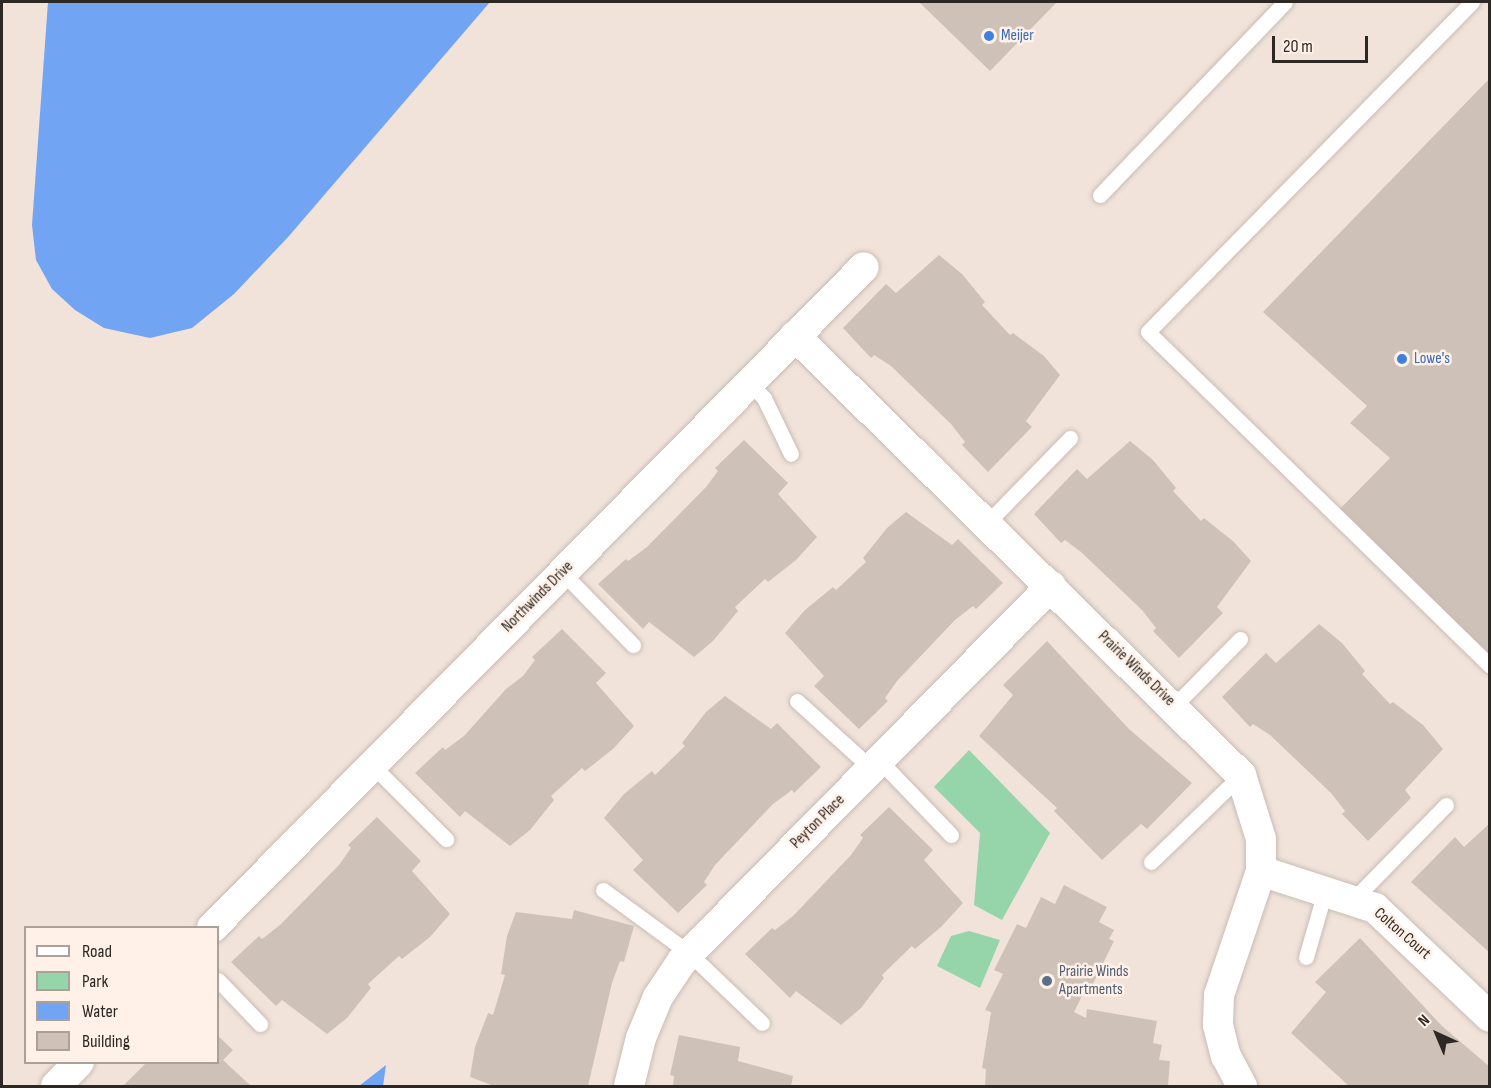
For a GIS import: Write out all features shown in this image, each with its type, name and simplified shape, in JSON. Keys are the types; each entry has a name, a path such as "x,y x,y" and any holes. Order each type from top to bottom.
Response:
{"street":[{"name":"Northwinds Drive","path":"213,926 864,267"},
{"name":"Prairie Winds Drive","path":"795,336 1174,706 1241,775 1261,839 1261,871 1219,995 1218,1025 1226,1056 1242,1086"},
{"name":"Peyton Place","path":"629,1086 641,1038 658,997 689,953 1051,586"},
{"name":"Colton Court","path":"1261,871 1375,908 1399,927 1490,1017"},
{"path":"56,1086 77,1064"}],"lane":[{"path":"1100,195 1285,2"},
{"path":"1472,2 1148,332 1490,666"},
{"path":"749,382 764,398 791,454"},
{"path":"987,524 1070,438"},
{"path":"562,572 633,645"},
{"path":"1174,706 1240,639"},
{"path":"797,701 875,764 951,835"},
{"path":"372,765 446,839"},
{"path":"1150,862 1241,775"},
{"path":"1306,957 1339,896 1446,805"},
{"path":"603,890 689,953 762,1023"},
{"path":"219,981 260,1024"}],"green space":[{"path":"969,750 1050,833 1002,920 974,905 980,833 934,787"},
{"path":"969,931 1000,940 980,988 937,966 951,936"}],"water":[{"path":"48,2 490,2 289,236 234,294 192,328 150,338 104,328 75,310 52,289 36,260 32,225"},
{"path":"386,1065 383,1086 359,1086"}],"building":[{"name":"Meijer","path":"919,2 1057,2 990,71"},
{"name":"Lowe's","path":"1490,78 1490,666 1335,514 1390,458 1350,423 1367,406 1263,312"},
{"path":"939,255 962,274 985,302 982,305 1010,335 1013,333 1044,356 1060,375 1026,421 1032,427 988,472 962,445 965,442 951,424 891,366 874,355 871,358 843,328 886,284 896,293"},
{"path":"744,440 788,483 778,494 817,537 796,560 768,582 765,579 735,607 738,611 713,641 694,657 649,622 643,629 598,584 626,559 628,561 647,547 706,487 718,471 715,468"},
{"path":"1130,441 1153,460 1176,488 1173,491 1201,521 1204,518 1234,542 1251,561 1217,607 1223,613 1179,658 1153,631 1156,628 1142,610 1081,552 1065,540 1061,543 1034,514 1077,469 1087,479"},
{"path":"906,512 952,545 958,539 1003,583 976,609 973,606 955,620 897,681 885,698 888,701 859,729 814,686 824,676 785,633 805,610 833,587 836,590 866,562 863,558 887,528"},
{"path":"1319,624 1342,643 1365,671 1362,674 1390,704 1393,702 1423,725 1443,749 1405,790 1411,798 1368,841 1342,814 1345,811 1331,793 1270,735 1253,724 1250,727 1222,697 1266,653 1276,663"},
{"path":"562,629 606,673 596,683 634,726 613,749 585,771 582,768 551,796 554,800 530,830 510,846 465,811 460,817 415,773 443,747 445,750 464,736 506,689 523,676 535,660 532,657"},
{"path":"1047,641 1129,729 1192,783 1147,829 1141,824 1102,860 1054,811 1057,808 979,736 1013,695 1003,685"},
{"path":"725,696 771,729 777,723 821,767 794,793 792,790 773,804 715,865 704,882 707,885 678,913 633,870 643,860 604,818 624,794 652,771 655,775 685,746 682,743 706,712"},
{"path":"889,807 933,850 924,860 963,903 942,926 915,949 912,946 882,975 884,978 861,1008 841,1025 796,991 790,998 745,954 772,928 775,930 793,916 851,855 863,838 860,835"},
{"path":"377,817 421,861 412,871 450,914 430,937 402,959 399,956 368,984 371,988 347,1018 327,1034 282,1000 276,1006 231,962 259,936 262,939 280,925 339,865 351,848 348,845"},
{"path":"1490,823 1490,953 1411,882 1455,837 1464,847"},
{"name":"Prairie Winds Apartments","path":"1064,885 1107,907 1099,922 1114,930 1109,939 1114,941 1090,990 1086,988 1074,1012 1086,1018 1087,1009 1157,1021 1153,1043 1162,1045 1159,1060 1170,1061 1168,1086 985,1086 986,1069 982,1068 991,1012 985,1010 1003,974 994,970 1017,924 1026,928 1041,897 1055,904"},
{"path":"574,910 634,926 624,962 620,961 612,983 588,1086 494,1086 470,1077 475,1047 488,1013 493,1015 505,975 501,974 507,936 516,912 572,919"},
{"path":"1360,938 1442,1026 1490,1067 1490,1086 1349,1086 1291,1033 1326,992 1315,982"},
{"path":"679,1035 740,1047 738,1061 793,1076 791,1086 673,1086 674,1076 670,1075"},
{"path":"219,1037 233,1050 223,1060 251,1086 123,1086 145,1064 219,1064"}],"place":[{"name":"Meijer","path":"989,36"},
{"name":"Lowe's","path":"1402,359"},
{"name":"Prairie Winds Apartments","path":"1047,981"}]}
